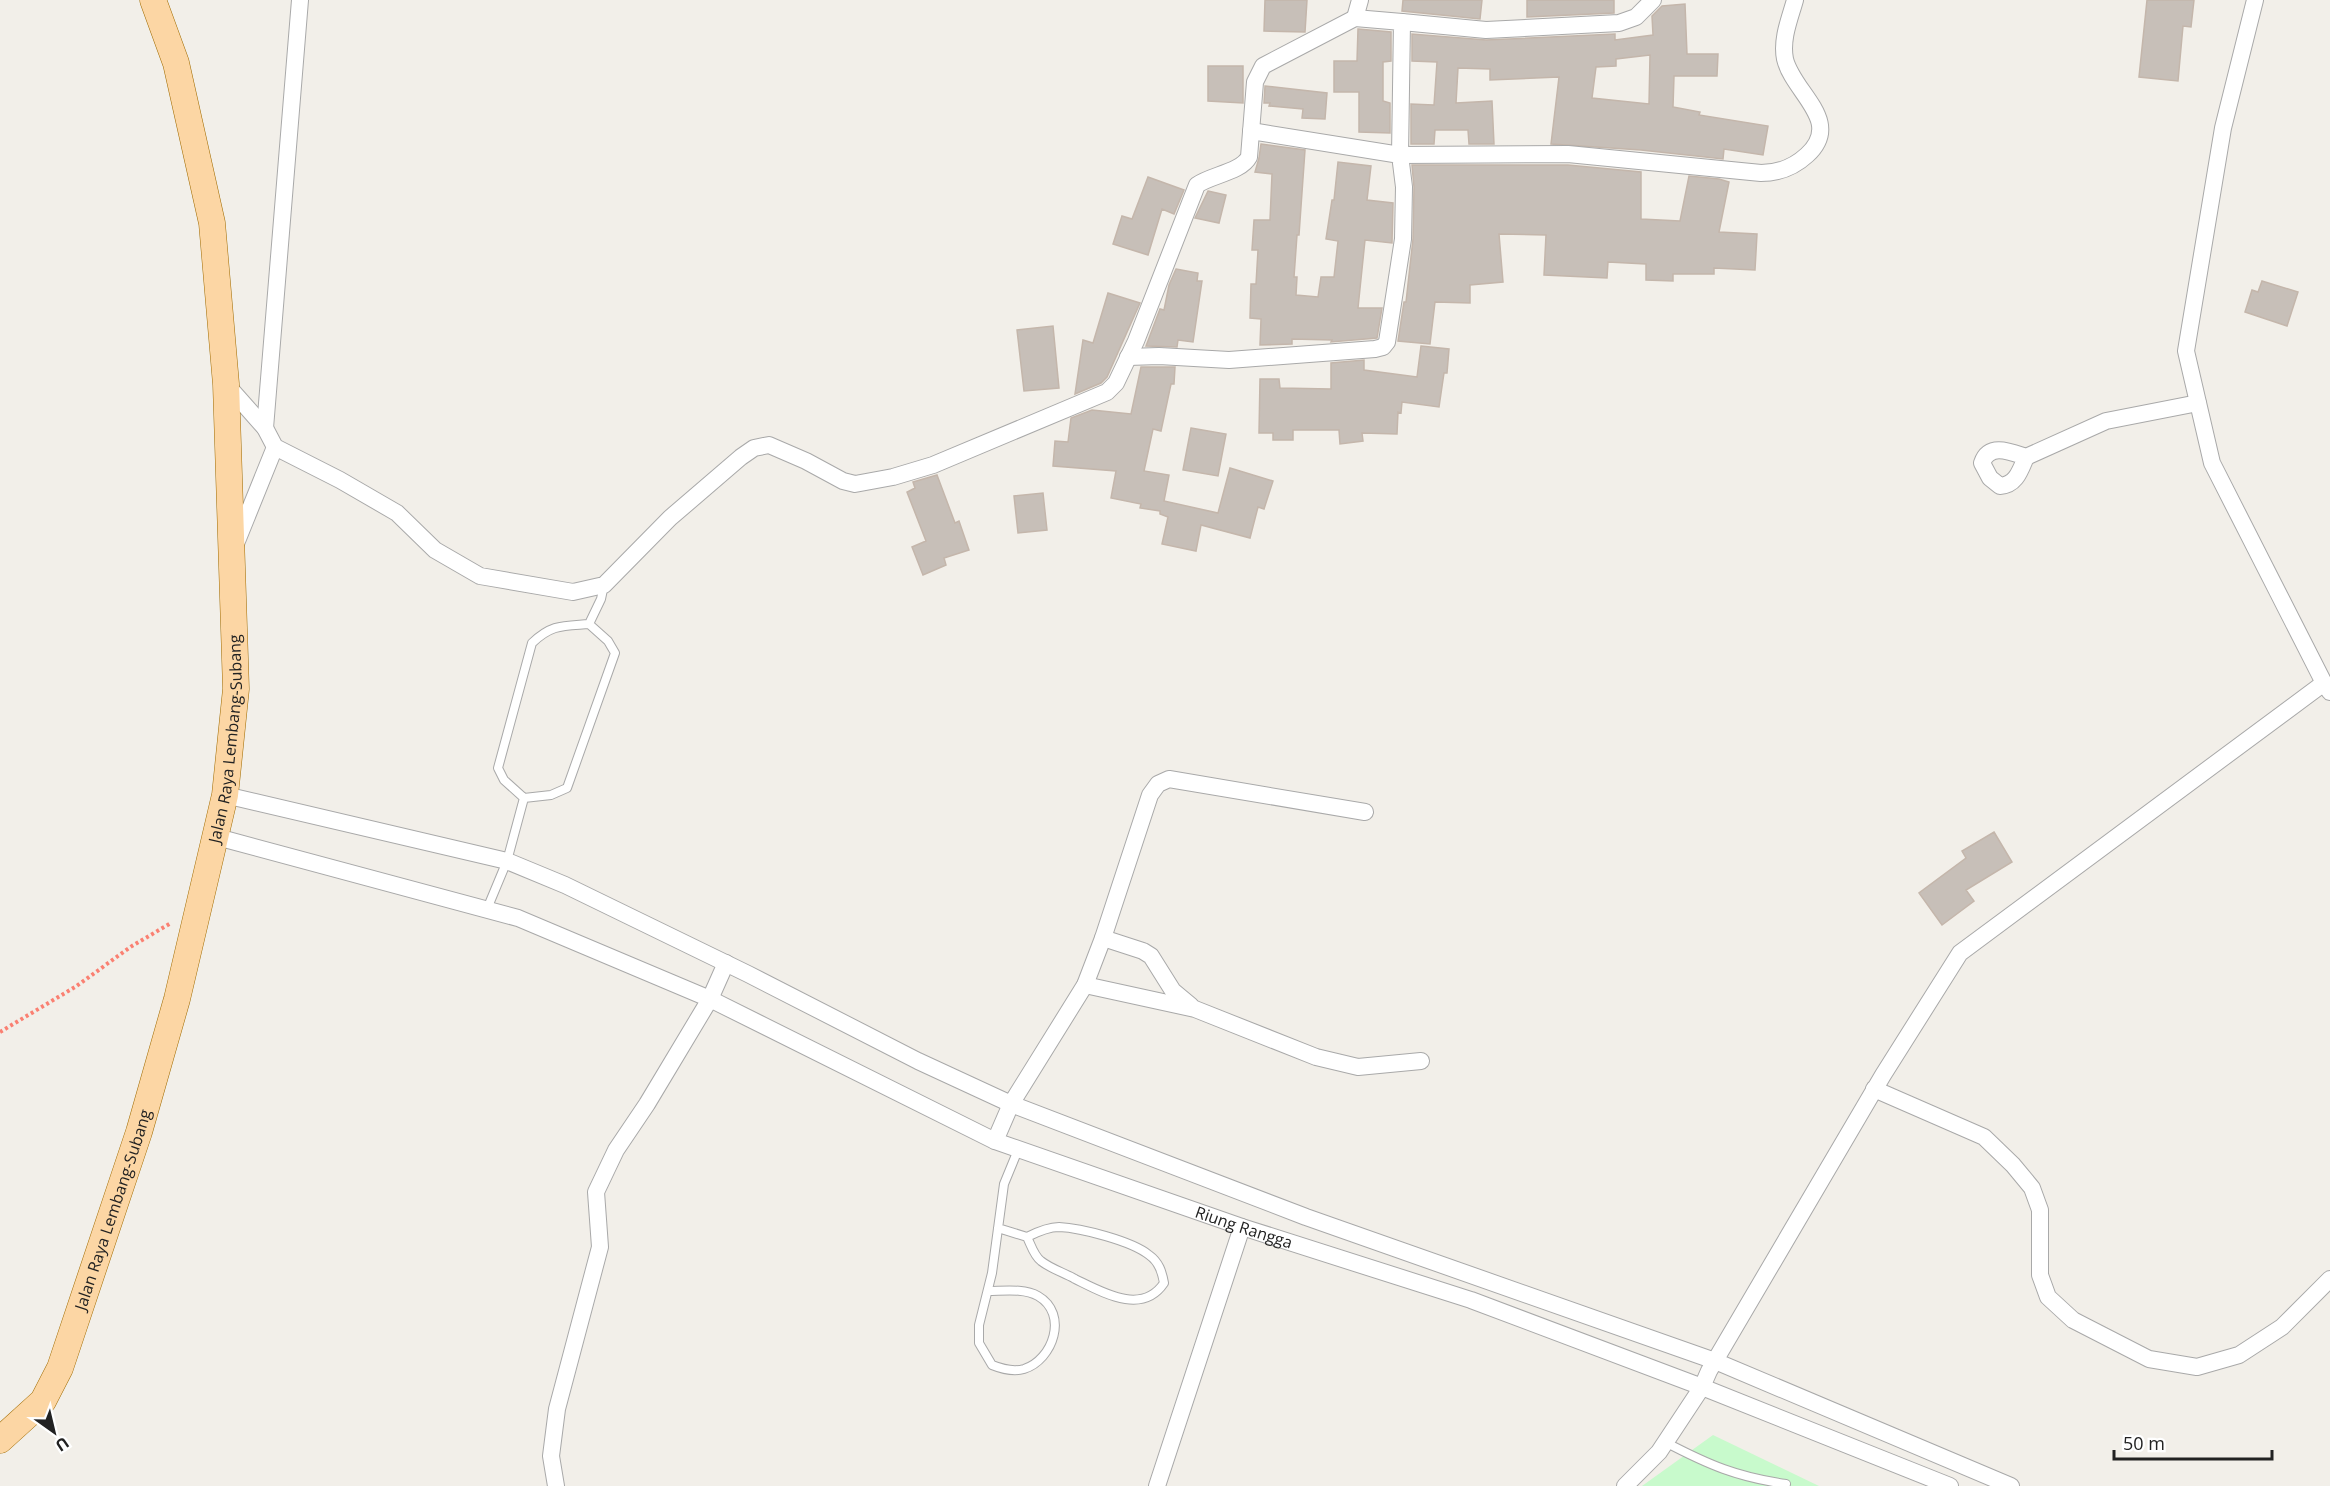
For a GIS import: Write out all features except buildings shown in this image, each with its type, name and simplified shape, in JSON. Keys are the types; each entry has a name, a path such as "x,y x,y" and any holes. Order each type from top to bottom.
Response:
{"main road":[{"name":"Jalan Raya Lembang-Subang","path":"0,1440 43,1401 60,1368 139,1132 177,999 217,837 225,795 237,689 226,384 212,223 176,63 153,0"}],"street":[{"path":"265,428 300,0"},
{"path":"1355,18 1360,0"},
{"path":"226,384 265,428 275,447 340,480 397,513 435,550 480,576 573,592 604,585 670,518 754,448 769,445 780,448 843,481 855,484 893,477 933,465 1107,392 1116,383 1128,357 1197,185 1205,179 1246,162 1249,157 1255,82 1263,66 1355,18 1486,30 1619,23 1636,17 1653,0"},
{"path":"1251,131 1400,155 1568,154 1761,173 1777,172 1805,157 1821,138 1821,124 1794,82 1784,55 1786,32 1795,0"},
{"path":"1625,1486 1659,1452 1702,1387 1874,1089 1960,953 2327,688 2212,463 2186,351 2223,128 2255,0"},
{"path":"1128,357 1159,356 1229,360 1383,347 1389,337 1402,238 1404,187 1400,155 1402,22"},
{"path":"2026,457 2106,422 2198,403"},
{"path":"232,553 275,447"},
{"path":"995,1141 1011,1104 1085,985 1103,938 1150,795 1158,784 1169,779 1365,812"},
{"path":"225,795 507,861 565,885 726,963 918,1061 1011,1104 1306,1217 1715,1361 2011,1486"},
{"name":"Riung Rangga","path":"217,837 518,918 710,999 995,1141 1242,1227 1471,1300 1702,1387 1950,1486"},
{"path":"1103,938 1143,951 1151,956 1173,991 1195,1009"},
{"path":"556,1486 551,1456 557,1409 600,1247 596,1192 616,1150 647,1104 710,999 726,963"},
{"path":"1085,985 1195,1009 1316,1057 1358,1067 1421,1061"},
{"path":"1874,1089 1984,1137 2013,1165 2032,1188 2040,1210 2040,1275 2048,1297 2073,1320 2149,1359 2197,1367 2239,1355 2282,1327 2330,1278"},
{"path":"1157,1486 1242,1227"}],"lane":[{"path":"589,624 601,599 604,585"},
{"path":"589,624 608,641 615,653 567,788 551,795 524,798 504,780 498,768 532,643 555,626 589,624"},
{"path":"487,909 507,861 524,798"},
{"path":"988,1291 1016,1291 1037,1296 1050,1306 1057,1324 1049,1347 1039,1359 1024,1369 1005,1370 992,1365 983,1354 979,1343 979,1325 988,1291 1004,1184 1018,1150"},
{"path":"998,1228 1028,1237 1042,1230 1059,1227 1113,1238 1149,1255 1162,1270 1164,1283 1157,1293 1143,1299 1117,1298 1041,1261 1032,1249 1028,1237"},
{"path":"1665,1441 1720,1468 1750,1479 1786,1484"}],"path":[{"path":"0,1032 75,987 132,946 200,906"}],"green space":[{"path":"1713,1435 1819,1486 1642,1486"}]}
